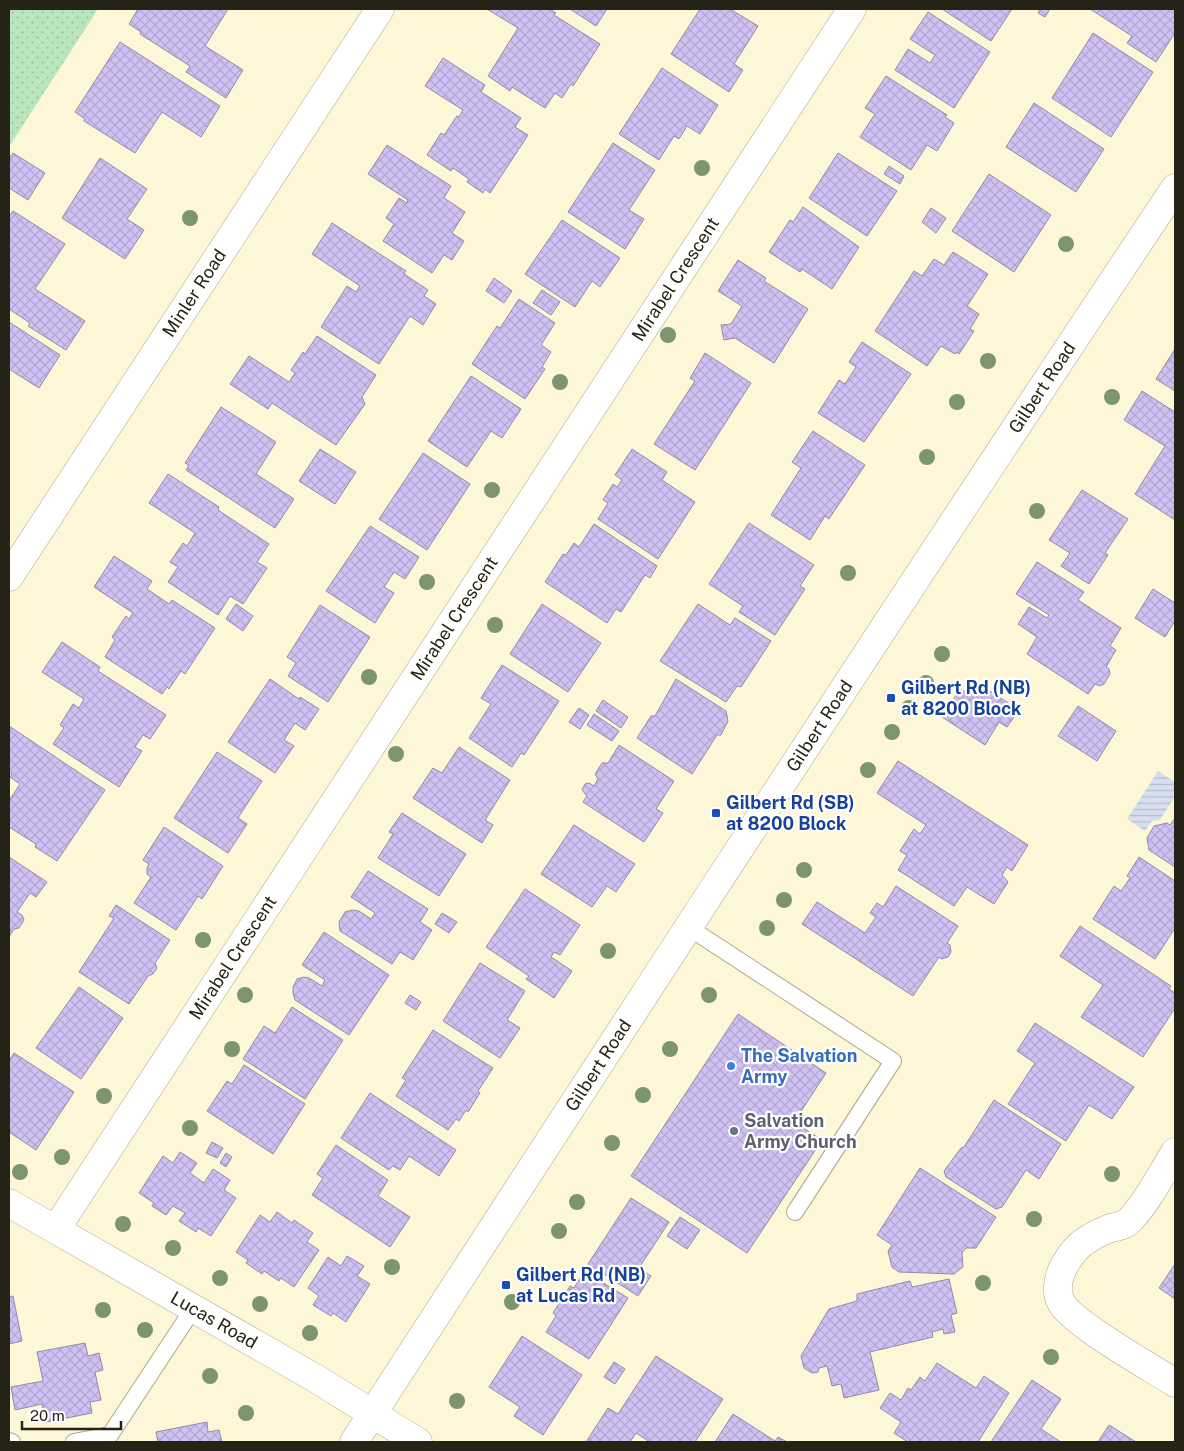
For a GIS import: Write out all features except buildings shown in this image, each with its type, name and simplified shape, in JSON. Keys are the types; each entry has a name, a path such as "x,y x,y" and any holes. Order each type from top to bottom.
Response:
{"street":[{"name":"Minler Road","path":"9,577 380,9"},
{"name":"Mirabel Crescent","path":"56,1229 852,9"},
{"name":"Gilbert Road","path":"354,1442 688,927 1057,364 1175,188"},
{"path":"1175,1152 1138,1212 1130,1221 1121,1227 1110,1228 1095,1235 1081,1244 1070,1256 1061,1270 1059,1287 1060,1301 1068,1311 1098,1334 1175,1383"},
{"name":"Lucas Road","path":"9,1203 315,1378 418,1442"}],"lane":[{"path":"688,927 893,1061 795,1212"},
{"path":"74,1442 111,1439 193,1309"}],"green space":[{"path":"9,9 98,9 9,147"}],"water":[{"path":"1158,771 1175,782 1175,796 1160,820 1152,821 1145,831 1127,819"}],"place":[{"name":"Gilbert Rd (NB) at 8200 Block","path":"891,698"},
{"name":"Gilbert Rd (SB) at 8200 Block","path":"716,813"},
{"name":"The Salvation Army","path":"731,1066"},
{"name":"Salvation Army Church","path":"734,1131"},
{"name":"Gilbert Rd (NB) at Lucas Rd","path":"506,1285"}]}
